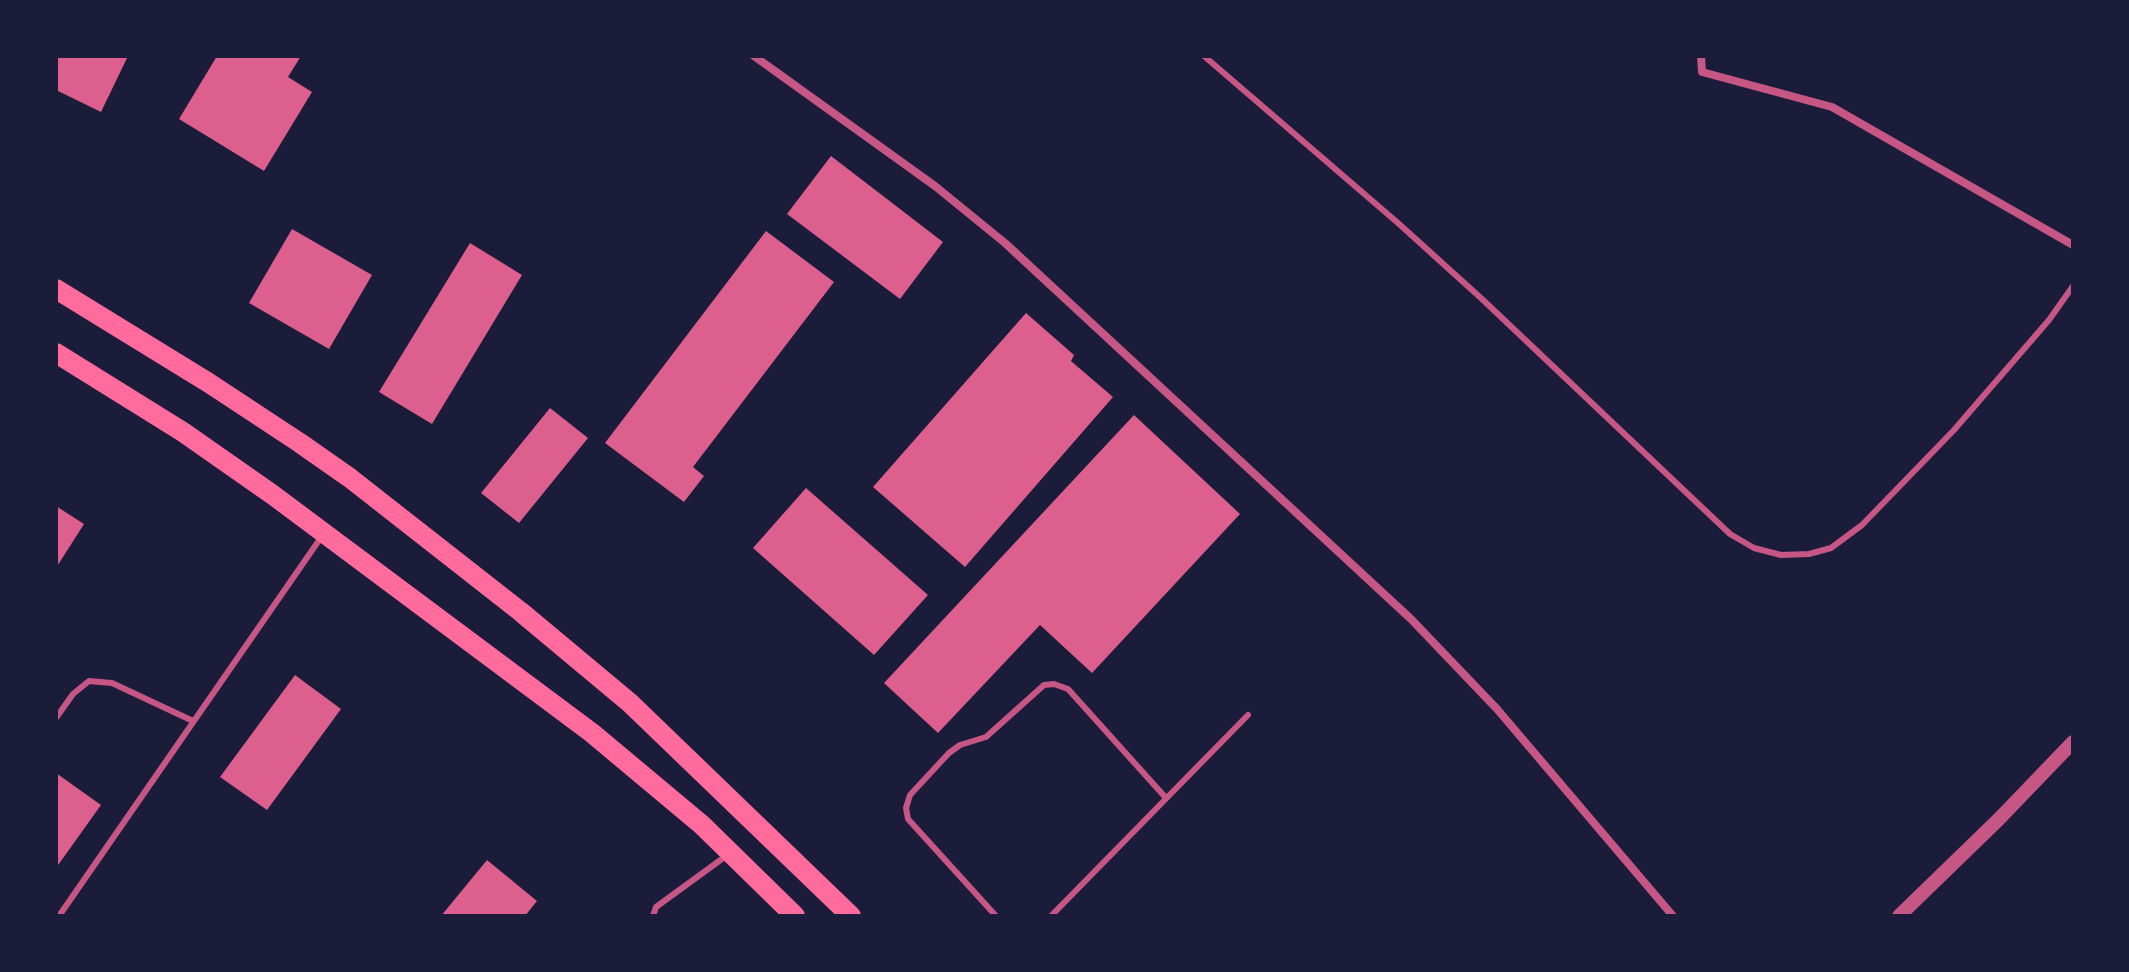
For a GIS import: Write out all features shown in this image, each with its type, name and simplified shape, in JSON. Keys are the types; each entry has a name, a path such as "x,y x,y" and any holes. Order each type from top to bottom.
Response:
{"main road":[{"path":"56,289 300,443 448,554 630,703 851,916"},
{"path":"56,353 183,432 592,733 702,825 795,916"}],"street":[{"path":"754,56 935,186 1005,243 1411,619 1497,709 1673,916"},
{"path":"1701,56 1702,72 1832,107 2073,245"},
{"path":"1899,916 2073,742"}],"lane":[{"path":"1204,56 1461,280 1730,534 1768,552 1809,554 1831,548 1862,525 1954,430 2049,320 2073,286"},
{"path":"59,916 324,533"},
{"path":"56,718 73,694 89,681 112,683 193,721"},
{"path":"996,916 908,819 906,808 910,795 949,753 960,745 986,737 1044,685 1054,684 1068,689 1166,798"},
{"path":"1051,916 1248,715"},
{"path":"653,916 656,907 731,853"}],"building":[{"path":"56,56 128,56 101,112 56,90"},
{"path":"217,56 301,56 288,77 312,92 264,171 179,119"},
{"path":"831,156 943,242 900,299 787,214"},
{"path":"292,229 372,275 329,349 249,303"},
{"path":"766,231 834,282 693,467 704,476 684,502 605,443"},
{"path":"470,243 522,275 432,424 379,392"},
{"path":"1026,313 1074,355 1071,361 1113,397 965,567 873,487"},
{"path":"550,408 588,438 519,523 481,493"},
{"path":"1134,415 1240,514 1092,673 1040,625 938,733 884,683"},
{"path":"806,488 928,595 874,655 753,548"},
{"path":"56,506 84,524 56,568"},
{"path":"295,675 341,709 267,810 220,777"},
{"path":"56,773 101,805 56,868"},
{"path":"487,860 537,901 525,916 441,916"}]}
